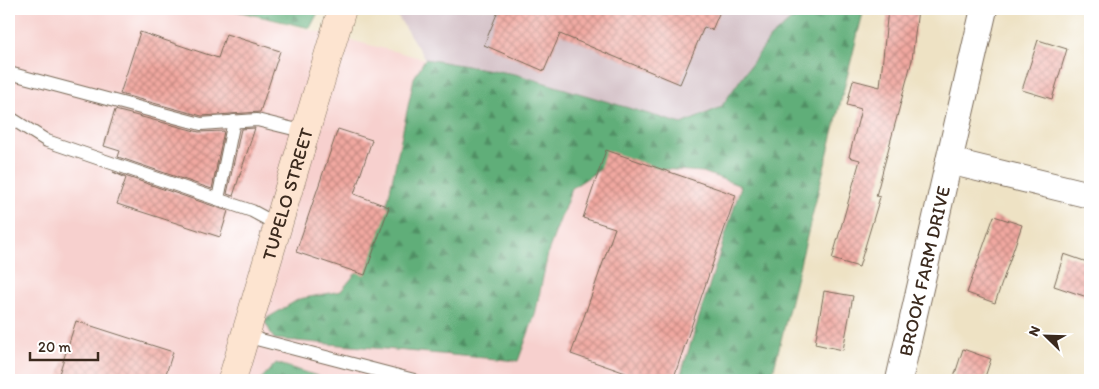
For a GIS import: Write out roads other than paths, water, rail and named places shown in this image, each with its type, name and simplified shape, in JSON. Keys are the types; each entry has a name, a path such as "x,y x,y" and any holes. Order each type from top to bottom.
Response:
{"main road":[{"name":"TUPELO STREET","path":"232,380 342,9"}],"street":[{"name":"BROOK FARM DRIVE","path":"898,380 984,9"},
{"name":"BROOK FARM DRIVE","path":"949,161 1090,195"}],"lane":[{"path":"9,73 201,124 257,120 306,132"},
{"path":"9,117 47,141 252,211 278,225"},
{"path":"218,199 234,121"},
{"path":"245,336 414,380"}]}
